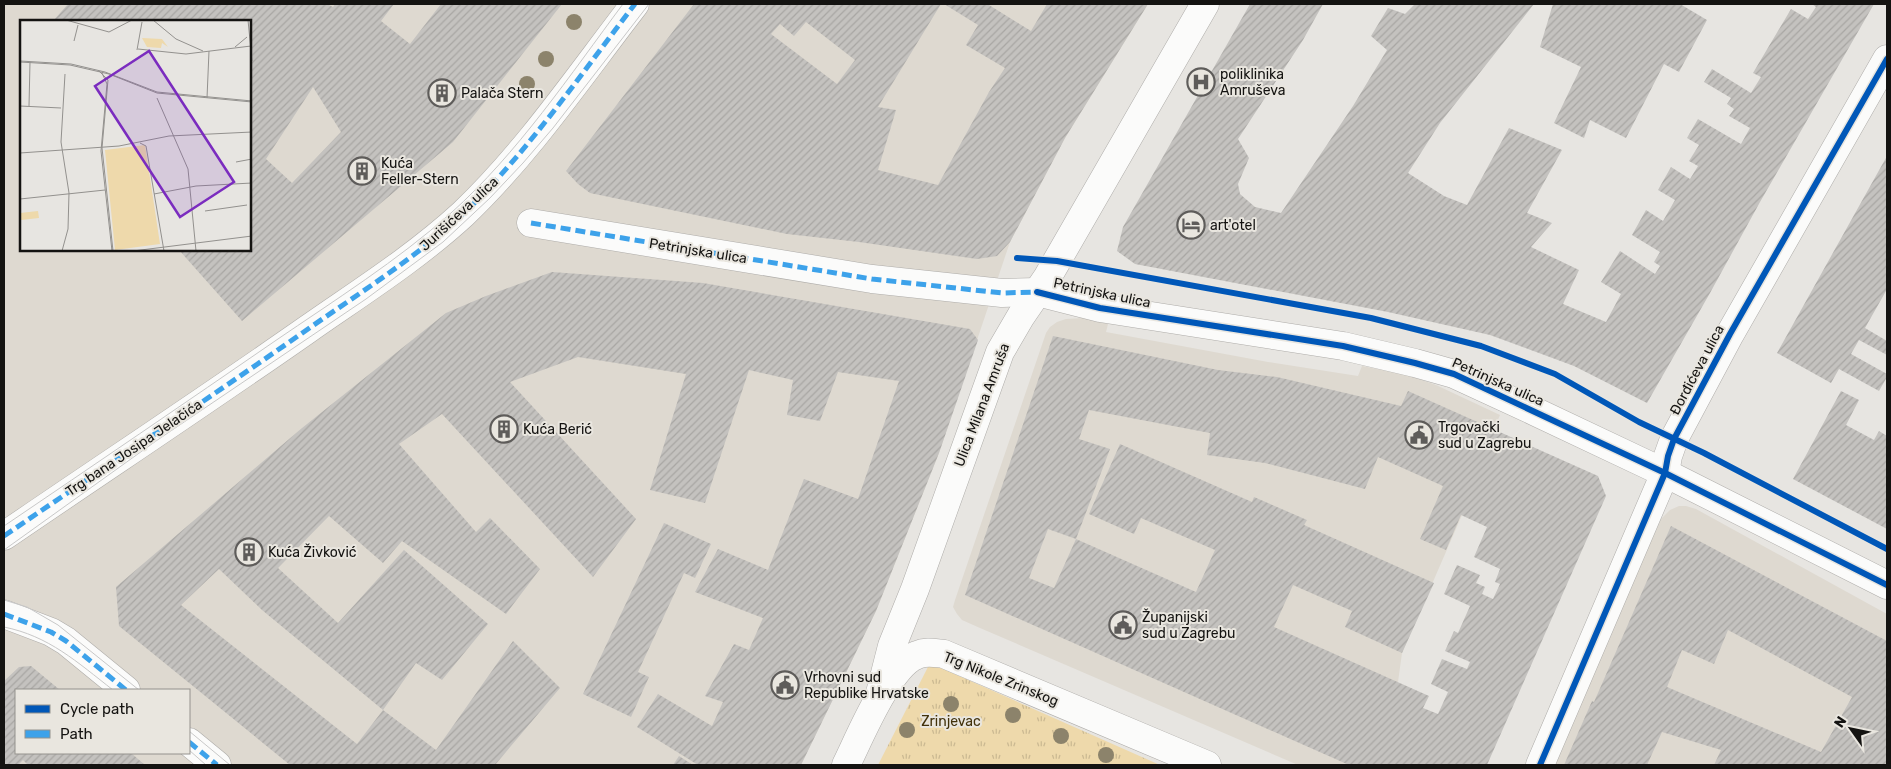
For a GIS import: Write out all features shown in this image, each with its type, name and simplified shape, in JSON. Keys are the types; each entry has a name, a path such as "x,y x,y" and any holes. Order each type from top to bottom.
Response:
{"street":[{"name":"Jurišićeva ulica","path":"264,360 413,257 484,193 545,121 635,4"},
{"name":"Ulica Milana Amruša","path":"879,696 892,646 915,589 1000,352 1047,278 1205,4"},
{"name":"Đorđićeva ulica","path":"1540,765 1664,473 1674,440 1735,325 1887,60"},
{"name":"Petrinjska ulica","path":"531,223 872,279 1002,293 1037,292 1100,308 1343,346 1454,374 1664,473 1887,585"},
{"name":"Trg bana Josipa Jelačića","path":"4,536 264,360"},
{"path":"4,614 51,632 66,641 125,689"},
{"name":"Trg Nikole Zrinskog","path":"846,765 879,696 904,664 915,655 927,652 944,654 1207,765"},
{"path":"190,743 217,765"}],"shaded area":[{"path":"4,4 1148,4 1065,138 1010,242 939,453 876,611 801,765 4,765"},
{"path":"1083,318 1108,324 1106,332 1268,362 1358,376 1362,366 1408,375 1436,385 1500,415 1475,472 1472,492 1402,653 1398,682 1360,765 1298,765 980,628 962,620 957,614 953,607 955,600 1046,333 1057,322 1066,319"},
{"path":"1679,506 1696,509 1887,614 1887,765 1552,765 1661,519 1670,510"}],"green space":[{"name":"Zrinjevac","path":"930,663 1160,765 878,765"}],"building":[{"path":"68,4 327,4 333,7 335,4 394,4 381,21 410,44 441,4 562,4 453,142 242,321 180,251 251,251 251,20 54,20","holes":["313,87 341,132 292,183 266,159"]},
{"path":"694,4 941,4 878,107 896,110 878,170 938,185 989,92 1005,68 966,45 978,25 944,4 990,4 1031,31 1047,4 1148,4 1065,138 1010,242 997,256 977,259 787,234 590,193 566,171","holes":["806,22 855,60 837,84 771,34 780,24 794,36"]},
{"path":"1250,4 1323,4 1303,40 1238,139 1249,158 1238,184 1240,194 1255,207 1281,213 1353,106 1387,50 1371,36 1388,8 1405,14 1415,4 1534,4 1440,123 1408,173 1444,196 1467,205 1509,128 1562,150 1527,213 1552,223 1531,247 1579,270 1563,304 1606,322 1621,294 1601,282 1620,251 1655,274 1660,266 1654,262 1660,252 1632,235 1646,210 1663,221 1675,200 1658,190 1671,167 1690,179 1698,166 1689,161 1699,145 1687,138 1698,119 1741,144 1750,128 1729,116 1734,109 1727,104 1731,98 1704,82 1712,69 1751,93 1761,77 1753,73 1791,9 1808,19 1816,7 1812,4 1874,4 1647,403 1574,366 1490,335 1388,312 1135,264 1117,251 1123,227"},
{"path":"1553,4 1680,4 1707,20 1679,72 1664,64 1626,138 1590,120 1584,138 1554,123 1581,67 1540,47"},
{"path":"1887,156 1887,292 1865,328 1887,341 1887,355 1859,340 1851,354 1887,374 1879,391 1839,369 1831,383 1777,353"},
{"path":"552,272 703,283 970,329 978,340 939,453 876,611 801,765 698,765 637,727 658,694 712,726 723,702 705,696 734,644 749,650 763,618 695,592 718,549 768,570 804,479 858,499 899,381 838,372 820,421 787,415 793,380 749,370 705,503 650,490 686,374 578,357 510,382 636,519 593,577 442,414 399,444 476,532 490,518 540,569 506,614 402,541 383,563 329,516 278,568 338,623 404,550 488,624 442,680 416,663 383,710 436,750 513,641 560,688 495,765 290,765 119,626 116,587 302,428 446,313","holes":["219,569 262,610 383,710 357,744 181,605"]},
{"path":"1053,336 1218,370 1277,377 1401,406 1408,391 1598,476 1606,496 1487,765 1349,765 965,595","holes":["1089,410 1210,433 1207,455 1265,463 1365,489 1378,457 1443,486 1420,539 1446,550 1461,515 1487,527 1474,557 1500,569 1495,582 1500,584 1493,599 1482,594 1485,587 1476,583 1480,575 1457,565 1444,594 1470,606 1458,633 1454,631 1445,651 1470,662 1467,669 1442,659 1431,684 1448,692 1438,714 1423,708 1429,696 1274,627 1293,585 1352,611 1345,627 1402,653 1434,583 1304,525 1307,520 1254,497 1252,502 1120,444 1089,514 1134,534 1141,518 1215,550 1196,592 1076,539 1110,449 1079,439","1048,529 1076,539 1054,588 1029,578"]},
{"path":"1841,391 1859,400 1846,425 1874,440 1879,431 1887,436 1887,529 1793,479"},
{"path":"664,523 711,544 695,578 684,573 638,672 649,677 631,717 583,694"},
{"path":"1671,526 1887,641 1887,765 1714,765 1721,750 1662,732 1647,765 1564,765 1592,701 1594,702","holes":["1728,630 1852,697 1821,752 1667,687 1682,650 1714,664"]},
{"path":"31,666 59,689 15,689 15,754 132,754 145,765 28,765 23,760 18,765 4,765 4,681 19,667"},
{"path":"679,756 693,765 673,765"}],"tram line":[{"path":"4,526 365,280 430,231 451,213 499,165 563,86 623,4"},
{"path":"4,550 156,441 366,299 443,242 490,198 523,163 553,128 649,4"},
{"path":"4,600 27,607 58,625 138,689"},
{"path":"4,627 35,637 62,651 112,689"},
{"path":"190,732 230,765"},
{"path":"190,751 206,765"}],"marked path":[{"path":"4,536 368,288 445,230 510,165 635,4"},
{"path":"531,223 872,279 1002,293 1037,292"},
{"path":"4,614 51,632 66,641 125,689"},
{"path":"190,743 217,765"}],"cycle path":[{"path":"1540,765 1665,473 1674,439 1730,334 1887,59"},
{"path":"1017,258 1057,261 1371,318 1481,346 1555,374 1639,422 1704,453 1887,549"},
{"path":"1037,292 1100,308 1343,346 1454,374 1665,473 1887,585"}],"place":[{"name":"poliklinika Amruševa","path":"1201,82"},
{"name":"Palača Stern","path":"442,93"},
{"name":"Kuća Feller-Stern","path":"362,171"},
{"name":"art'otel","path":"1191,225"},
{"name":"Kuća Berić","path":"504,429"},
{"name":"Trgovački sud u Zagrebu","path":"1419,435"},
{"name":"Kuća Živković","path":"249,552"},
{"name":"Županijski sud u Zagrebu","path":"1123,625"},
{"name":"Vrhovni sud Republike Hrvatske","path":"785,685"}]}
